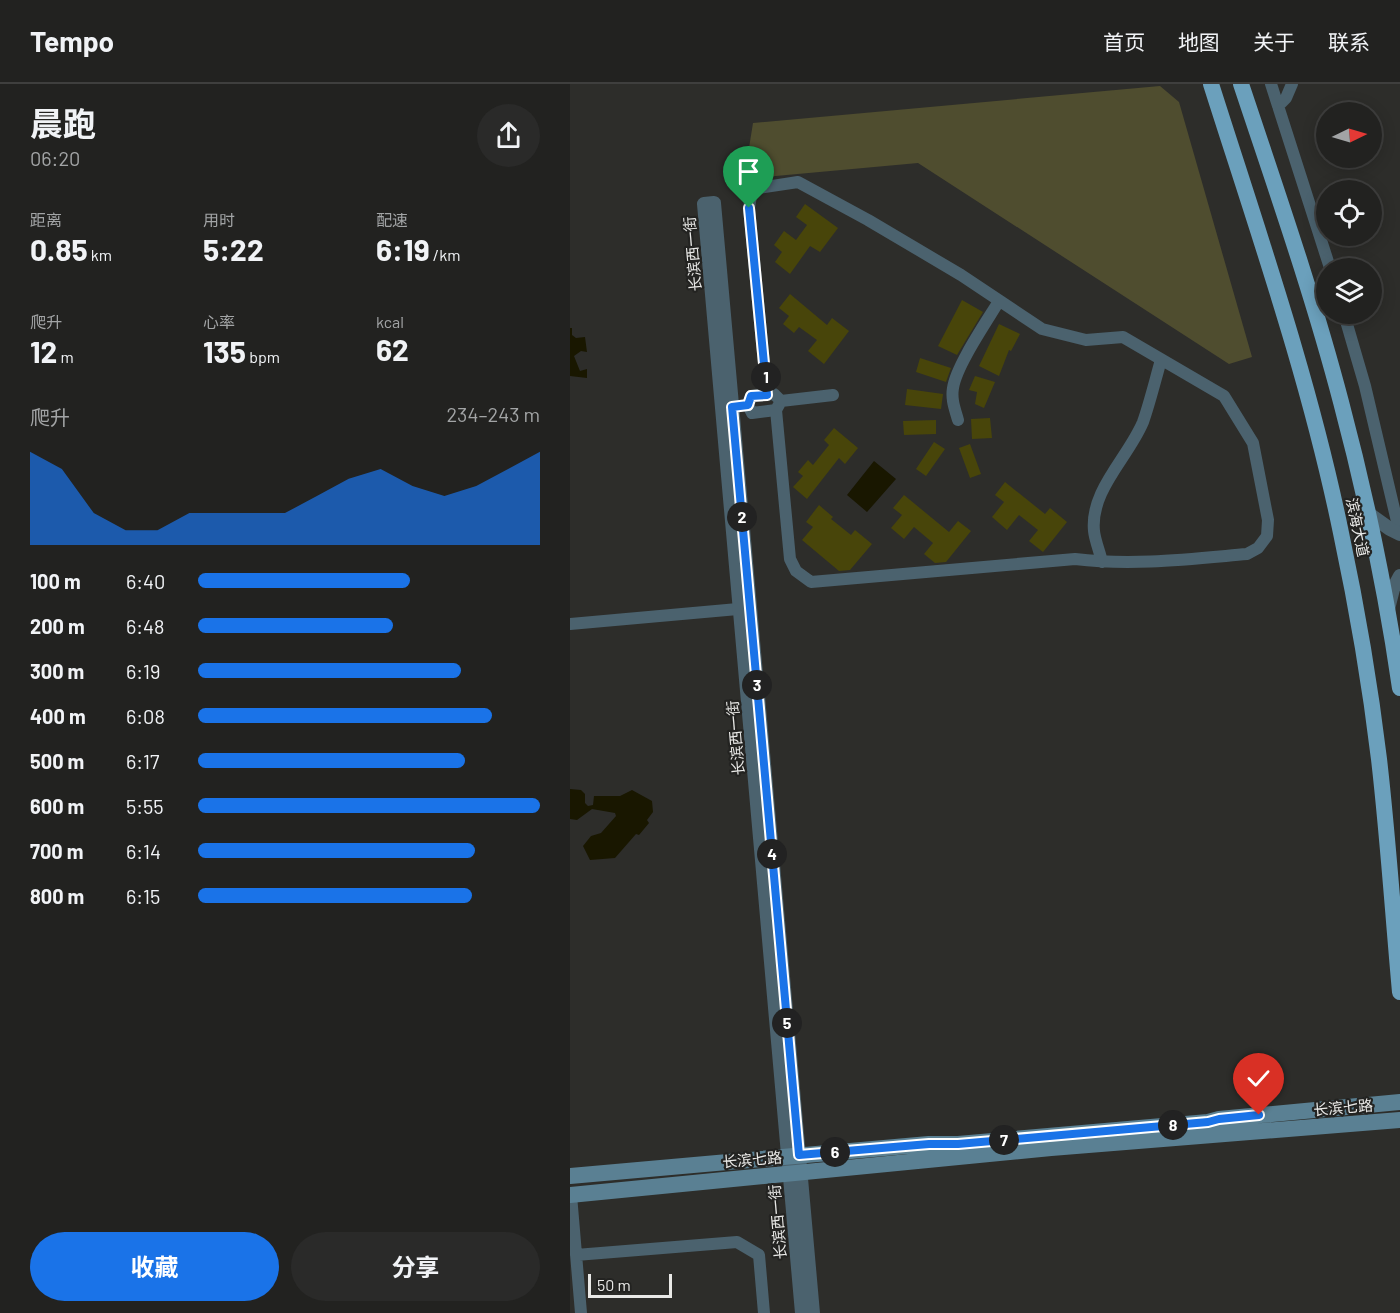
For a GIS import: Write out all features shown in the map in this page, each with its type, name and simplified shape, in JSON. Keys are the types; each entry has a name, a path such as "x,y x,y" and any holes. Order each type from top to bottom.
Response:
{"highway":[{"name":"滨海大道","path":"1211,84 1284,314 1324,459 1341,531 1357,616 1378,757 1400,992"},
{"name":"滨海大道","path":"1241,84 1327,351 1369,514 1388,610 1400,688"}],"main road":[{"name":"长滨七路","path":"570,1176 1208,1122 1219,1119 1400,1102"},
{"name":"长滨七路","path":"571,1195 1086,1145 1400,1120"}],"street":[{"path":"1271,84 1327,258"},
{"path":"1278,106 1286,98 1292,84"},
{"path":"767,395 749,208 751,196 759,188 798,182 961,275 1042,329 1086,340 1123,338 1224,396 1253,443 1268,520 1267,536 1258,548 1247,554 1143,562 1102,562 1076,559 811,582 796,571 790,559 778,406 774,394 767,395 751,396 748,405 752,413 778,406 833,395"},
{"name":"长滨西一街","path":"745,608 732,407 714,203 704,204 745,608 793,1156 813,1313"},
{"path":"958,420 952,403 953,386 965,358 999,301"},
{"path":"1347,324 1368,396 1400,534"},
{"path":"1102,562 1094,530 1097,506 1109,478 1143,422 1161,360"},
{"path":"732,407 748,405"},
{"path":"1369,514 1400,534"},
{"path":"1388,610 1393,589 1400,576"},
{"path":"570,624 745,608"},
{"name":"长滨西一街","path":"795,1174 802,1313"},
{"path":"571,1195 581,1313"},
{"path":"576,1255 737,1242 759,1255 764,1313"}],"shaded area":[{"path":"1160,86 1179,102 1252,357 1229,364 918,163 744,179 753,123"},
{"path":"570,328 572,328 572,335 576,338 585,337 587,352 581,351 574,356 580,371 587,369 587,378 570,376"},
{"path":"874,461 896,479 867,512 847,495"},
{"path":"570,789 581,790 585,794 585,803 588,806 593,805 594,796 620,796 632,790 652,801 653,812 647,820 649,823 615,858 590,860 583,846 591,836 601,833 616,816 615,813 592,809 577,820 570,819"}],"building":[{"path":"805,204 838,228 820,252 810,246 790,274 775,262 782,252 774,245 784,231 796,240 807,225 796,217"},
{"path":"790,294 827,325 832,318 849,331 824,364 808,351 817,340 799,327 794,333 783,324 789,316 779,308"},
{"path":"962,300 983,312 957,355 938,346"},
{"path":"999,324 1020,334 1011,351 1009,350 999,376 979,366"},
{"path":"920,358 951,368 946,382 916,372"},
{"path":"975,376 995,382 984,408 975,404 977,392 969,390"},
{"path":"907,389 943,394 941,409 905,405"},
{"path":"990,418 992,438 972,439 971,419"},
{"path":"936,420 936,434 904,435 903,421"},
{"path":"834,428 858,448 845,464 839,458 807,499 793,487 803,476 798,472 808,460 813,465 829,445 824,440"},
{"path":"934,442 945,449 926,476 916,469"},
{"path":"970,444 981,474 970,478 959,448"},
{"path":"1005,482 1045,514 1050,508 1067,522 1043,552 1029,541 1038,530 1019,515 1007,530 992,517 1004,502 995,495"},
{"path":"904,495 949,532 958,521 971,531 946,562 935,563 924,554 933,543 914,527 904,539 891,528 902,515 893,508"},
{"path":"819,505 833,517 831,519 851,535 855,530 872,544 850,570 839,571 802,540 813,527 806,522"}],"route":[{"path":"749,208 767,395 751,396 748,405 732,407 799,1155 929,1144 958,1144 1208,1122 1259,1115"}]}
